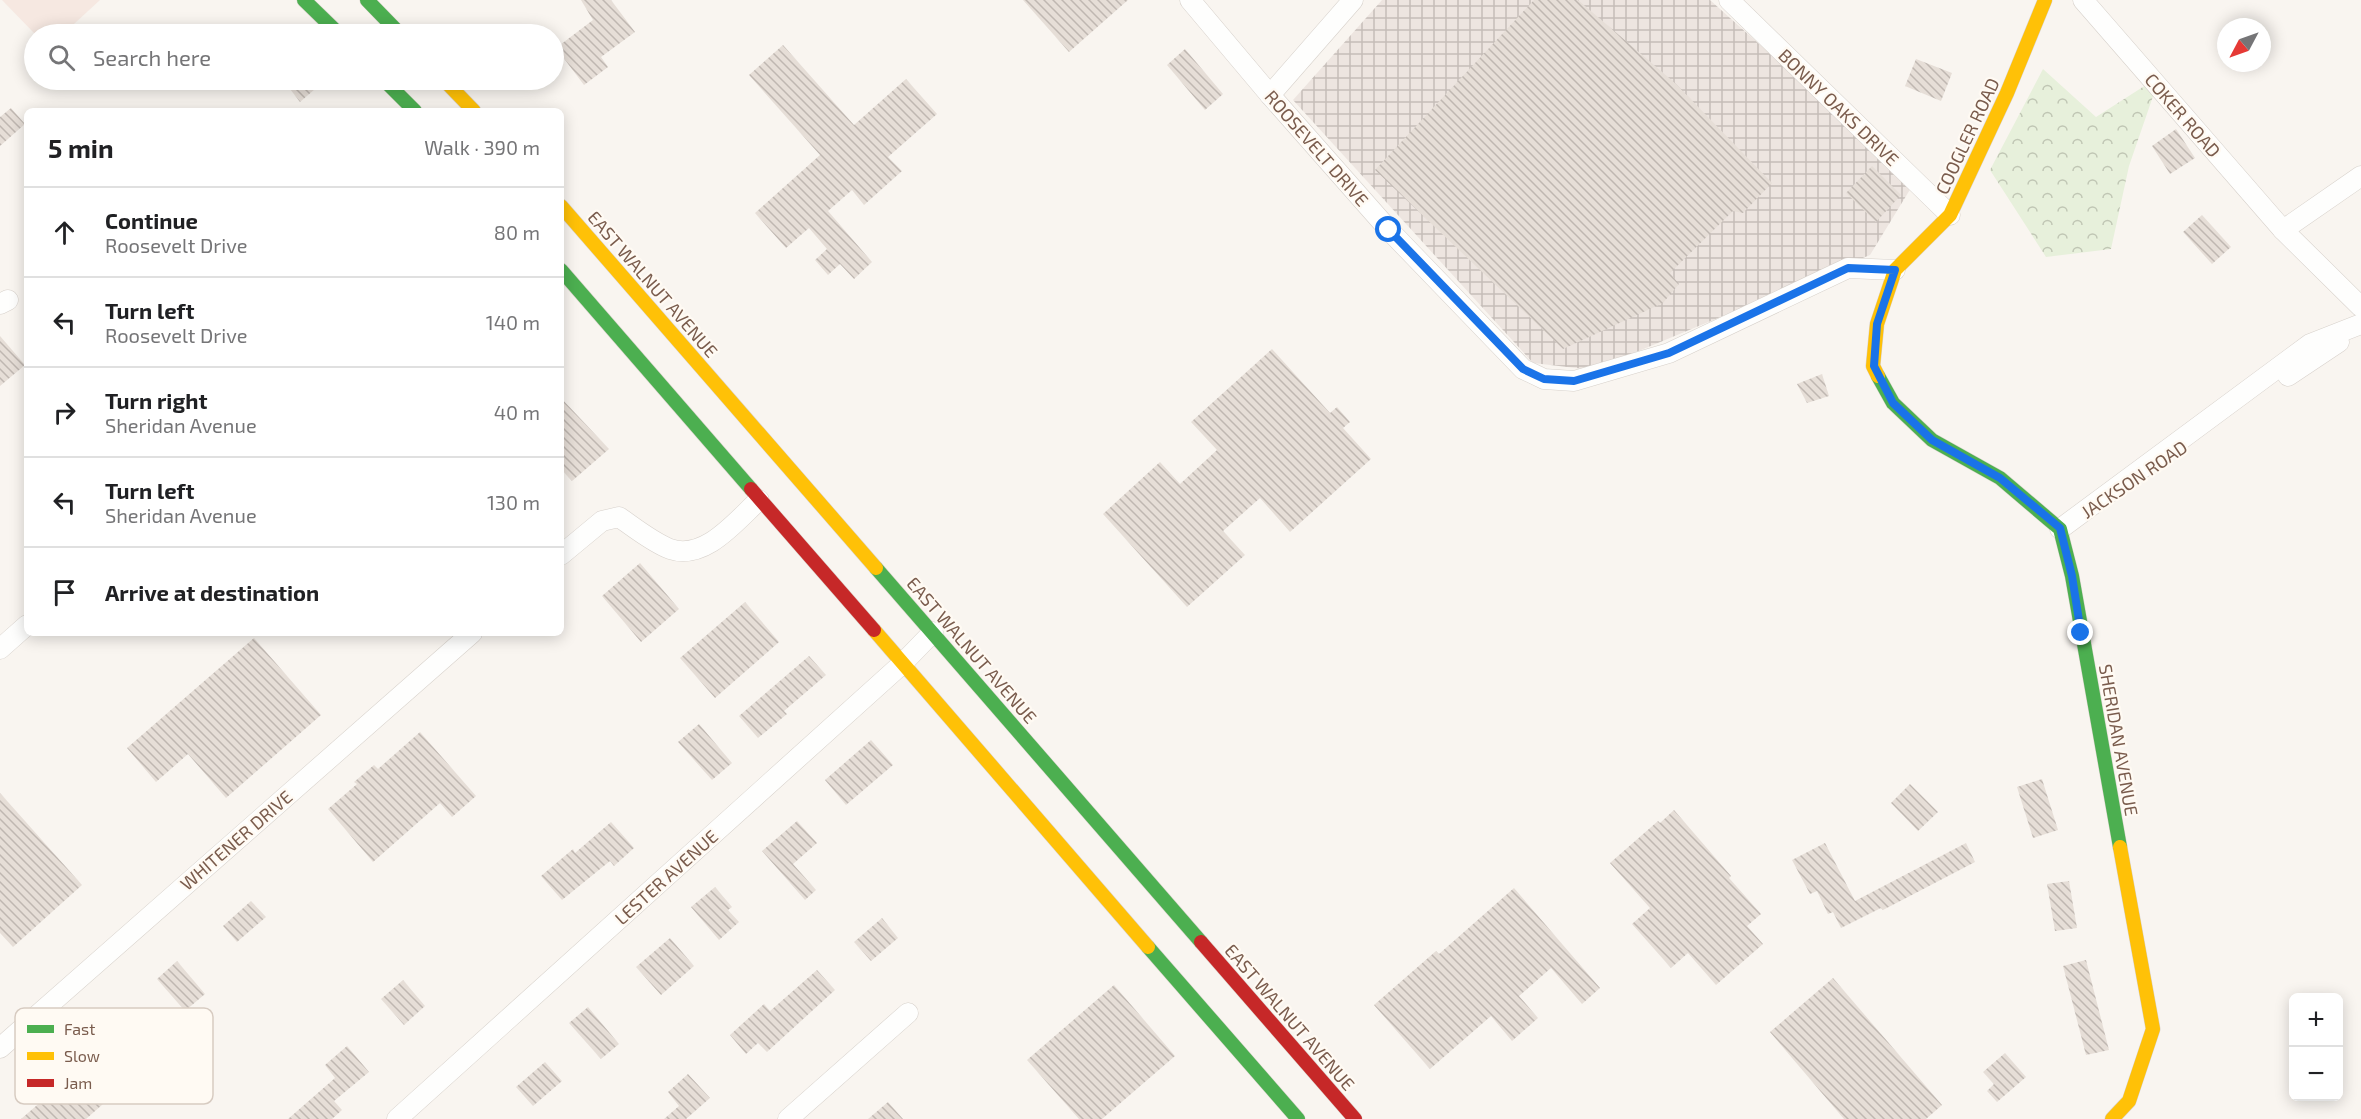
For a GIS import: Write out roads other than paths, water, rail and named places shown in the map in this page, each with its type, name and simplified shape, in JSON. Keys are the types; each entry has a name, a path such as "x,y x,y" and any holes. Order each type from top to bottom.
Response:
{"main road":[{"path":"304,0 329,24"},
{"path":"367,0 390,24"},
{"name":"COOGLER ROAD","path":"1895,270 1950,214 2007,93 2045,0"},
{"path":"394,90 412,108"},
{"path":"454,90 471,108"},
{"name":"EAST WALNUT AVENUE","path":"564,209 1355,1119"},
{"path":"1895,270 1877,324 1874,366 1893,403 1932,440 2000,478 2060,528"},
{"path":"564,273 1298,1119"},
{"name":"SHERIDAN AVENUE","path":"2060,528 2072,576 2153,1029 2129,1101 2112,1119"}],"street":[{"name":"ROOSEVELT DRIVE","path":"1190,0 1389,230 1523,369 1544,379 1574,381 1669,353 1848,268 1895,270"},
{"path":"1270,95 1353,0"},
{"name":"BONNY OAKS DRIVE","path":"1729,0 1950,214"},
{"name":"COKER ROAD","path":"2083,0 2283,230"},
{"path":"2361,176 2283,230 2361,307"},
{"name":"JACKSON ROAD","path":"2060,528 2361,326"},
{"path":"564,553 602,521 619,517 670,549 687,551 705,548 759,500"},
{"path":"0,650 24,628"},
{"name":"LESTER AVENUE","path":"399,1118 903,663 933,632"},
{"name":"WHITENER DRIVE","path":"45,1008 469,636"},
{"path":"788,1119 908,1013"},
{"name":"WHITENER DRIVE","path":"0,1048 15,1035"}]}
